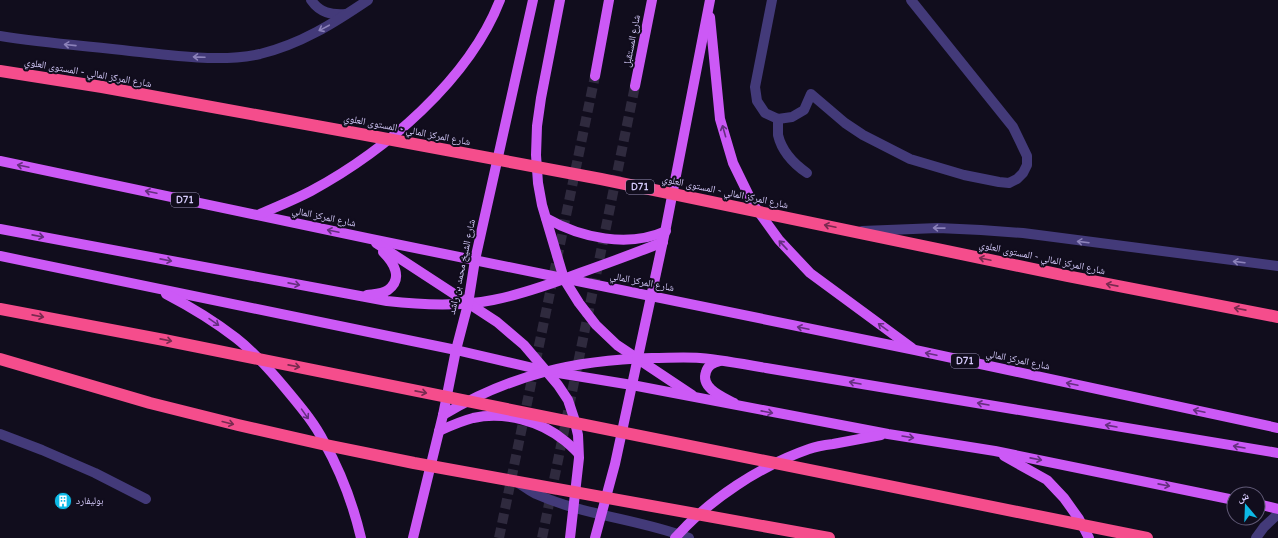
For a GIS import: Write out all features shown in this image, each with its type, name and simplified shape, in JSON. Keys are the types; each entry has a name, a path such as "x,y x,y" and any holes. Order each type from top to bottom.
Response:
{"highway":[{"name":"شارع المركز المالي - المستوى العلوي","path":"0,70 366,134 601,179 1067,276 1278,317"},
{"path":"0,309 164,340 1147,538"},
{"path":"0,359 150,403 348,450 516,482 829,538"}],"main road":[{"path":"258,215 310,192 359,162 406,124 444,88 464,64 482,37 500,0"},
{"name":"شارع الشيخ محمد بن راشد","path":"413,538 468,304 475,260 533,0"},
{"path":"560,0 541,98 537,126 536,155 538,183 546,218 564,279 579,303 596,325 617,345 697,398"},
{"path":"595,76 609,0"},
{"name":"شارع المستقبل","path":"635,86 652,0"},
{"path":"595,538 615,464 666,231 710,3"},
{"path":"710,3 720,119 733,163 753,204 779,240 810,274 915,350"},
{"name":"شارع المركز المالي","path":"0,161 564,279 915,350 1278,428"},
{"path":"546,218 558,225 585,235 613,239 641,238 666,231"},
{"path":"0,229 387,301 441,305 468,304 517,295 541,288 663,242"},
{"path":"360,296 388,290 394,283 396,273 394,264 371,239"},
{"path":"371,239 497,322 524,344 558,385 568,400 578,435 579,458 570,538"},
{"path":"0,256 456,350 546,371 632,385 888,434 995,451 1226,498"},
{"path":"156,289 198,311 237,339 271,371 302,408 324,440 338,468 357,520 361,538"},
{"path":"443,415 476,397 516,380 577,364 638,358 699,358 1278,453"},
{"path":"720,361 713,363 707,368 705,382 709,388 741,407"},
{"path":"439,431 456,423 474,418 494,416 513,417 531,422 549,430 564,440 578,454"},
{"path":"675,538 712,504 731,489 776,463 810,448 888,434"},
{"path":"995,451 1047,480 1064,498 1079,519 1089,538"},
{"path":"1266,506 1278,508"}],"street":[{"path":"311,0 315,6 324,12 335,15 348,14"},
{"path":"0,36 189,57 224,58 259,54 294,44 325,28 368,0"},
{"path":"772,0 755,87 756,101 765,113 778,119 792,117 804,110 811,94 857,131 910,159 964,175 999,182 1009,182 1017,179 1024,173 1027,165 1027,156 1013,127 912,0"},
{"path":"778,119 778,135 784,151 794,164 807,173"},
{"path":"853,231 938,228 1023,233 1278,266"},
{"path":"0,434 95,473 146,500"},
{"path":"516,482 534,493 574,508 644,524 689,538"},
{"path":"1256,538 1264,527 1278,514"}],"tunnel":[{"path":"499,538 595,76"},
{"path":"542,538 635,86"}],"place":[{"name":"بوليفارد","path":"63,501"}]}
